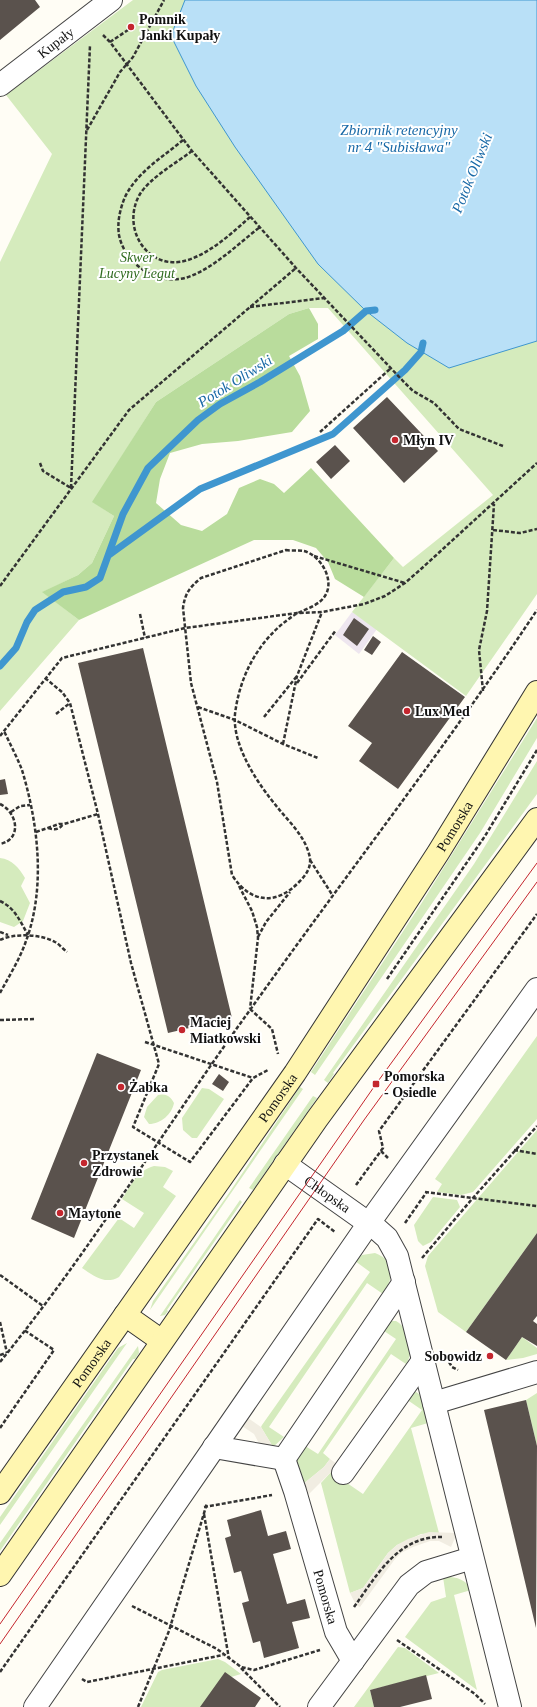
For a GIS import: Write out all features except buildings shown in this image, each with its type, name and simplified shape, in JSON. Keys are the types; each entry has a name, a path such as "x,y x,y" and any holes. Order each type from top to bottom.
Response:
{"main road":[{"name":"Pomorska","path":"0,1493 295,1073 438,853 537,692"},
{"path":"0,1575 285,1164 537,819"},
{"path":"125,1315 162,1341"}],"street":[{"name":"Kupały","path":"0,85 111,0"},
{"path":"35,1707 369,1223 537,989"},
{"name":"Chłopska","path":"285,1164 369,1223 387,1238 393,1246 404,1282 422,1362 434,1403 508,1706"},
{"path":"214,1447 284,1459 404,1282"},
{"path":"343,1473 422,1362"},
{"path":"434,1403 537,1372"},
{"name":"Pomorska","path":"284,1459 295,1491 336,1632 347,1652"},
{"path":"320,1707 347,1652 378,1627 409,1585 426,1572 472,1558"}],"path":[{"path":"86,131 120,72 133,57 164,0"},
{"path":"110,42 128,30"},
{"path":"100,32 110,42 192,151 296,268 403,381 413,391 434,402 459,429 503,446"},
{"path":"71,488 90,42"},
{"path":"183,140 139,176 125,197 120,209 118,222 119,235 123,248 130,259 151,275 164,279 190,277 218,259 260,227"},
{"path":"192,151 148,184 140,194 133,211 133,228 140,244 153,256 169,262 186,261 203,254 250,217"},
{"path":"0,586 129,410 296,268"},
{"path":"249,307 324,298"},
{"path":"320,432 392,369"},
{"path":"40,463 43,471 71,488"},
{"path":"0,736 62,658 185,628 297,613 322,612 364,604 385,596 405,583 494,504 537,463"},
{"path":"483,691 479,650 487,611 494,504"},
{"path":"493,530 520,533 537,529"},
{"path":"250,1010 258,927 252,911 232,875 217,782 191,682 183,608 185,595 190,587 201,578 286,550 303,551 312,556 405,583"},
{"path":"312,556 322,565 329,580 327,592 317,604 297,613 281,625 261,646 246,671 239,693 236,720 237,740 267,794 302,838 310,859 333,896"},
{"path":"0,1362 43,1306 250,1010 483,691 537,610"},
{"path":"283,744 297,676 322,612"},
{"path":"140,614 145,638"},
{"path":"295,685 336,630"},
{"path":"264,717 297,676"},
{"path":"46,678 62,692 70,703 98,814 132,963 159,1064 133,1127 190,1162 253,1078 273,1066"},
{"path":"56,714 70,703"},
{"path":"198,707 236,720 283,744 318,758"},
{"path":"0,993 28,935 36,896 38,867 36,832 21,768 4,731"},
{"path":"0,804 11,812 16,820 14,834 4,843 0,844"},
{"path":"11,812 20,806 30,805"},
{"path":"36,832 48,828 54,830 60,828 64,824 98,814"},
{"path":"258,938 266,922 306,875 310,859"},
{"path":"238,884 250,894 265,898 282,896 291,891"},
{"path":"0,901 17,914 28,935"},
{"path":"326,1226 383,1148 380,1131 537,914"},
{"path":"0,932 8,935 28,935 54,941 67,952"},
{"path":"0,940 8,935"},
{"path":"250,1010 272,1029 278,1056"},
{"path":"0,1020 34,1019"},
{"path":"145,1042 253,1078"},
{"path":"417,1264 514,1150 537,1126"},
{"path":"514,1150 537,1154"},
{"path":"406,1229 404,1222 426,1193 537,1206"},
{"path":"0,1672 318,1219 354,1246"},
{"path":"0,1275 43,1306"},
{"path":"0,1322 7,1353"},
{"path":"0,1428 54,1350 24,1330"},
{"path":"0,1355 7,1353"},
{"path":"446,1356 452,1367 464,1372"},
{"path":"178,1500 205,1508 295,1491"},
{"path":"138,1707 171,1626 207,1500"},
{"path":"204,1513 229,1659"},
{"path":"112,1596 217,1649 240,1668 280,1707"},
{"path":"378,1627 474,1694 488,1707"},
{"path":"240,1668 254,1670 347,1652"},
{"path":"62,1667 87,1682 224,1655"}],"shaded area":[{"path":"352,612 377,629 359,654 335,635"},
{"path":"245,1416 261,1427 273,1447 262,1449 254,1434 242,1426"},
{"path":"330,1459 337,1464 305,1498 302,1485 324,1467"},
{"path":"429,1532 457,1533 451,1547 439,1541 430,1541 401,1553 360,1607 356,1605 350,1593 363,1588 388,1553 397,1545 408,1539"}],"green space":[{"name":"Skwer Lucyny Legut","path":"133,0 537,0 537,594 466,696 352,612 394,558 403,567 493,495 328,308 309,308 289,314 156,402 93,502 114,516 92,563 78,575 43,592 79,620 0,711 0,262 52,154 6,95"},
{"path":"309,308 318,324 318,339 289,356 300,376 310,411 292,432 238,441 202,444 170,453 160,479 156,503 181,525 202,531 227,514 239,488 260,479 274,484 284,493 311,468 394,558 364,597 335,579 328,562 316,548 293,540 254,540 79,620 42,592 78,575 92,563 114,516 92,502 156,402 289,314"},
{"path":"537,718 537,738 480,833 315,1075 311,1072 421,904"},
{"path":"537,761 537,794 333,1073 334,1074 328,1083 324,1080 474,864"},
{"path":"0,858 12,862 25,878 21,886 30,903 23,921 14,927 0,922"},
{"path":"537,1036 537,1119 473,1192 461,1195 437,1192 442,1184 435,1179"},
{"path":"300,1087 303,1089 150,1310 153,1301 229,1193"},
{"path":"202,1088 209,1089 224,1099 197,1138 192,1138 183,1130 182,1118"},
{"path":"163,1094 169,1097 174,1103 173,1107 165,1118 153,1124 149,1124 144,1117 147,1107 158,1095"},
{"path":"313,1096 317,1098 253,1190 249,1188"},
{"path":"537,1130 537,1233 466,1332 438,1312 425,1266 428,1256"},
{"path":"154,1166 165,1167 173,1171 163,1187 176,1196 119,1277 104,1280 82,1268 119,1218 134,1228 144,1213 122,1199 139,1175 148,1168"},
{"path":"433,1197 457,1200 460,1207 431,1242 423,1246 418,1241 414,1225"},
{"path":"240,1200 242,1202 167,1310 168,1311 165,1315 160,1316"},
{"path":"375,1253 387,1260 390,1265 391,1276 387,1288 383,1294 367,1283 269,1427 284,1437 273,1447 261,1427 262,1425 370,1272 355,1261 362,1255"},
{"path":"391,1321 396,1321 401,1324 407,1335 410,1347 409,1359 406,1364 391,1354 323,1453 330,1459 324,1467 302,1485 296,1457 302,1444 318,1454 396,1339 381,1329 384,1324"},
{"path":"522,1337 537,1348 537,1354 523,1358 506,1360"},
{"path":"127,1343 0,1525 0,1517 118,1348"},
{"path":"138,1346 139,1353 135,1359 133,1359 0,1551 0,1543"},
{"path":"413,1391 420,1395 422,1399 428,1423 411,1428 439,1533 421,1534 397,1545 388,1553 363,1588 350,1593 321,1483 331,1472 363,1494 422,1410 406,1399"},
{"path":"537,1393 537,1446 526,1400"},
{"path":"443,1577 459,1579 466,1583 471,1590 454,1595 477,1690 405,1637 431,1602 446,1597"},
{"path":"398,1647 405,1648 439,1673 370,1690 374,1707 354,1707"},
{"path":"218,1659 225,1662 241,1674 221,1680 201,1707 141,1707 158,1672"}],"water":[{"name":"Zbiornik retencyjny nr 4 \"Subisława\"","path":"185,0 537,0 537,341 449,368 407,343 366,311 318,264 235,147 196,86 173,40 174,28"}],"waterway":[{"name":"Potok Oliwski","path":"0,666 16,648 27,622 35,610 63,592 86,587 100,578 123,514 148,468 198,420 220,404 260,382 343,331 366,311 375,310"},
{"name":"Potok Oliwski","path":"109,555 200,489 333,434 405,370 421,352 423,343"}],"tram line":[{"path":"0,1624 376,1084 537,863"},
{"path":"0,1644 364,1120 537,882"}],"place":[{"name":"Pomnik Janki Kupały","path":"131,27"},
{"name":"Młyn IV","path":"395,440"},
{"name":"Lux Med","path":"407,711"},
{"name":"Maciej Miatkowski","path":"182,1030"},
{"name":"Pomorska - Osiedle","path":"376,1084"},
{"name":"Żabka","path":"121,1087"},
{"name":"Przystanek Zdrowie","path":"84,1163"},
{"name":"Maytone","path":"60,1213"},
{"name":"Sobowidz","path":"490,1356"}]}
